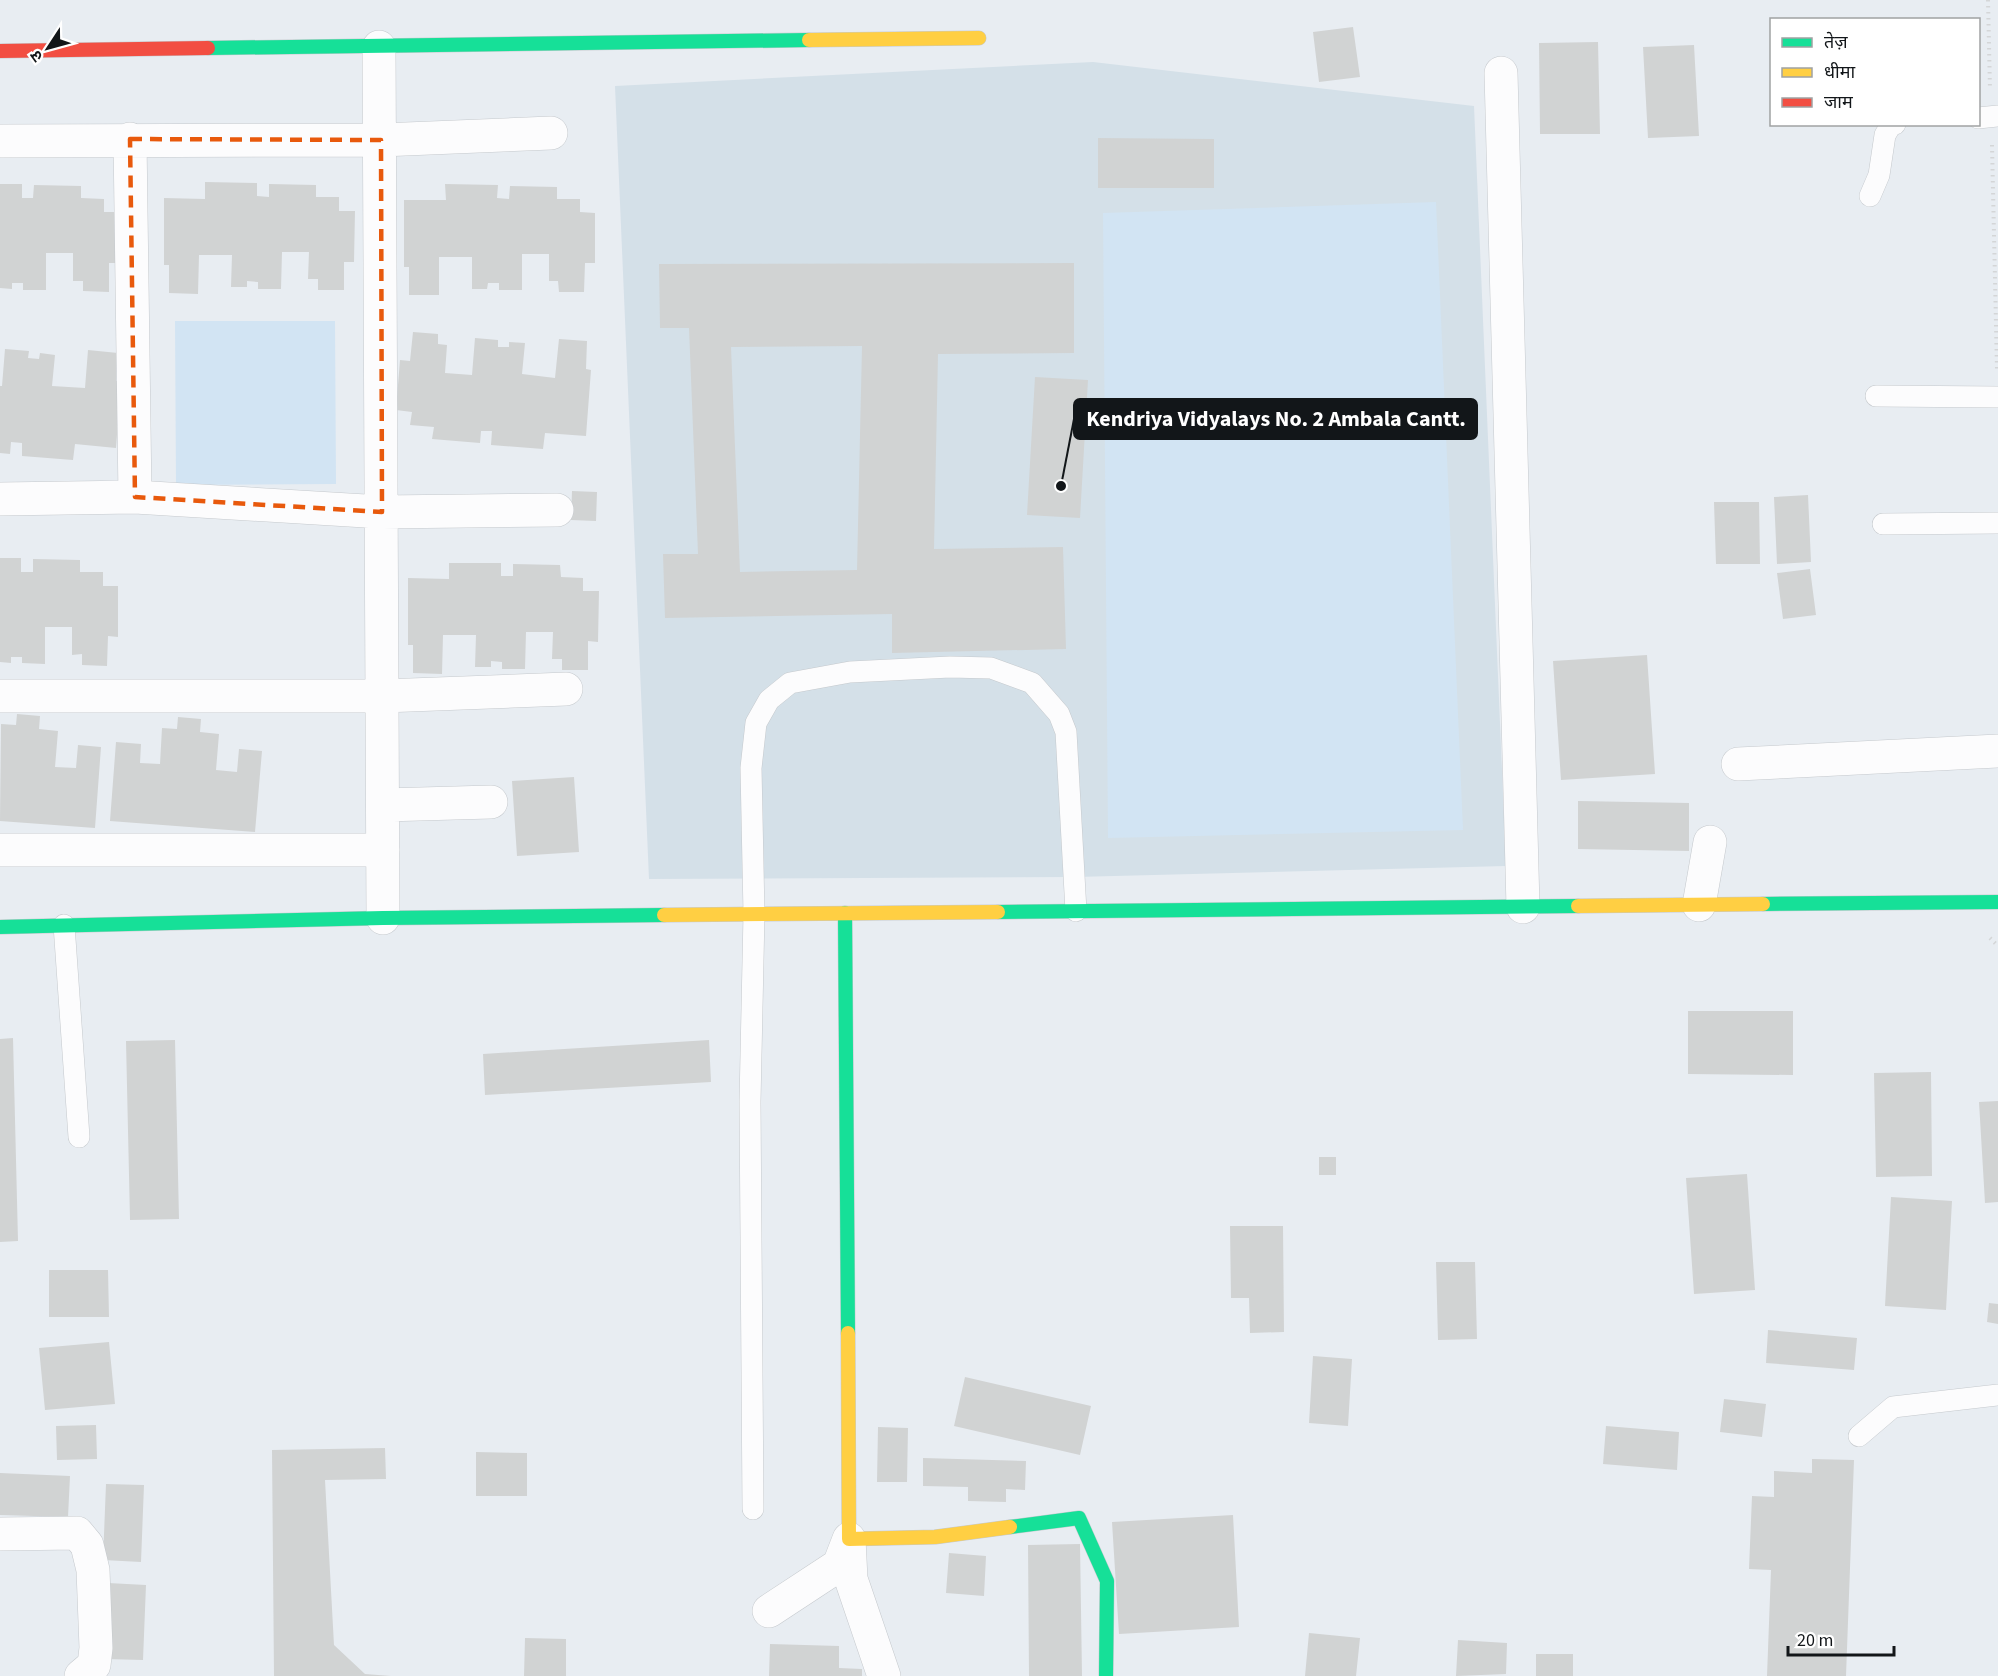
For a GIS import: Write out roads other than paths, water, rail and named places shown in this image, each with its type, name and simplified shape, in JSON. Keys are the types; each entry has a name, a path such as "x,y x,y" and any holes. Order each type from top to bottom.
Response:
{"street":[{"path":"0,51 979,38"},
{"path":"379,47 383,918"},
{"path":"1501,73 1523,907"},
{"path":"0,141 381,140 551,133"},
{"path":"130,139 135,497"},
{"path":"0,499 135,497 382,512 557,510"},
{"path":"0,696 383,696 566,689"},
{"path":"1738,764 1998,751"},
{"path":"384,806 491,802"},
{"path":"1699,905 1710,842"},
{"path":"0,850 383,850"},
{"path":"0,927 383,918 1998,902"},
{"path":"845,913 851,1579 884,1676"},
{"path":"849,1539 935,1537 1079,1518 1107,1581 1107,1676"},
{"path":"0,1534 77,1533 87,1545 93,1570 96,1648 94,1665 81,1676"},
{"path":"770,1611 839,1565 849,1539"}],"lane":[{"path":"1980,117 1994,108"},
{"path":"1870,196 1879,175 1885,135 1890,126"},
{"path":"1876,396 1998,388"},
{"path":"1883,524 1998,523"},
{"path":"753,1509 750,1102 754,914 751,768 756,723 769,700 790,683 850,672 950,667 991,669 1032,683 1059,714 1066,732 1076,911"},
{"path":"63,925 79,1137"},
{"path":"1859,1436 1893,1407 1998,1395"}],"place":[{"name":"Kendriya Vidyalays No. 2 Ambala Cantt.","path":"1061,486"}]}
